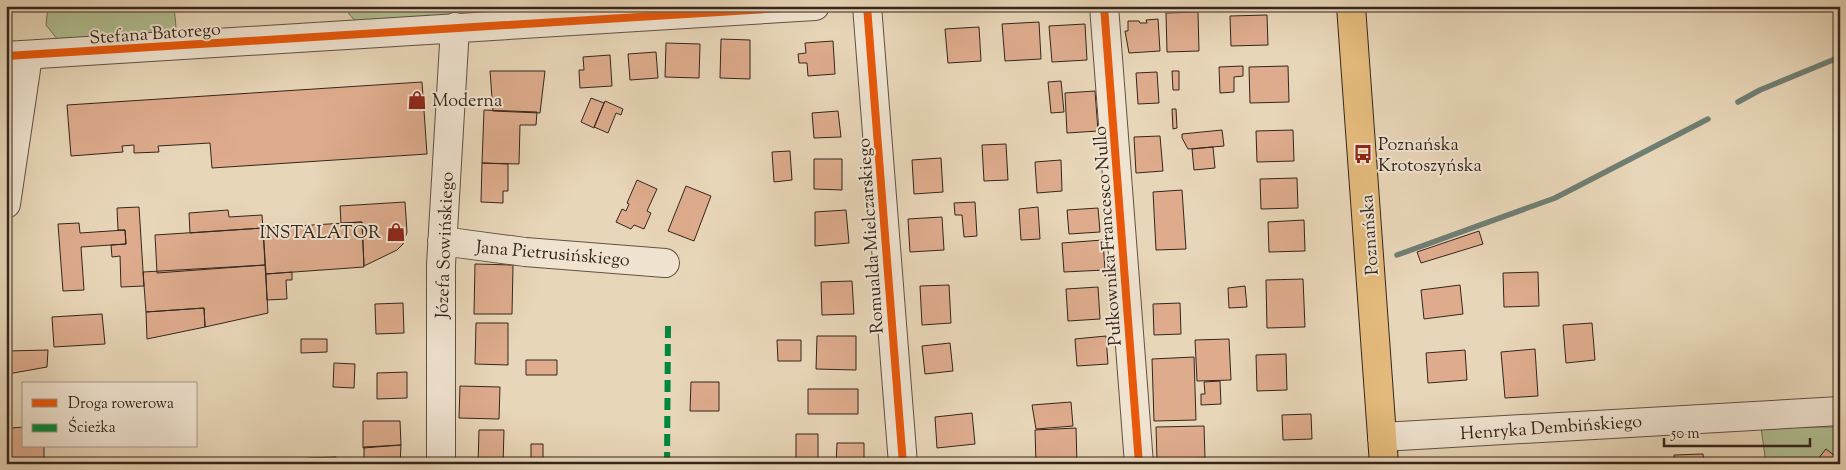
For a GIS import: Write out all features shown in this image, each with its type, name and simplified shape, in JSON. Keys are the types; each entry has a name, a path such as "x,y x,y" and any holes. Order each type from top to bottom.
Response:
{"main road":[{"name":"Poznańska","path":"1352,6 1383,450"}],"street":[{"name":"Stefana Batorego","path":"17,56 454,27 815,6"},
{"name":"Romualda Mielczarskiego","path":"867,6 903,464"},
{"name":"Pułkownika Francesco Nullo","path":"1104,6 1139,464"},
{"name":"Józefa Sowińskiego","path":"441,464 442,241 454,27"},
{"path":"6,204 17,56"},
{"name":"Jana Pietrusińskiego","path":"442,241 525,252 665,263"},
{"name":"Henryka Dembińskiego","path":"1383,450 1840,412"}],"green space":[{"path":"48,6 174,6 177,38 62,45 46,25"},
{"path":"348,6 586,6 586,10 358,24 349,14"},
{"path":"1761,427 1840,427 1840,464 1766,464"}],"building":[{"path":"1198,12 1199,51 1167,52 1166,13"},
{"path":"1267,15 1268,45 1231,46 1230,16"},
{"path":"1158,19 1160,51 1129,53 1125,31 1128,31 1128,21 1147,23 1146,20"},
{"path":"1039,22 1041,59 1005,61 1002,24"},
{"path":"1085,24 1087,60 1052,62 1049,26"},
{"path":"979,27 981,61 948,63 945,29"},
{"path":"721,39 750,40 750,79 720,78"},
{"path":"833,41 835,74 808,76 807,63 799,63 798,54 806,53 805,43"},
{"path":"666,43 700,44 699,78 665,77"},
{"path":"656,52 658,78 630,80 628,54"},
{"path":"610,55 612,86 580,88 579,70 584,70 583,57"},
{"path":"1243,66 1243,76 1234,77 1234,92 1220,93 1219,67"},
{"path":"1288,66 1289,102 1250,103 1249,67"},
{"path":"490,71 545,71 540,113 493,111"},
{"path":"1172,71 1179,71 1179,90 1173,90"},
{"path":"1157,72 1159,103 1138,104 1136,73"},
{"path":"1061,81 1064,112 1051,113 1048,82"},
{"path":"422,82 427,154 212,168 210,143 158,146 159,152 134,153 134,145 122,146 123,152 71,156 67,105"},
{"path":"1095,91 1098,131 1067,133 1065,93"},
{"path":"591,98 604,103 594,128 581,122"},
{"path":"605,101 623,109 621,115 616,113 608,133 594,127"},
{"path":"1172,109 1176,109 1177,128 1173,129"},
{"path":"484,110 537,112 536,125 520,125 519,164 482,163"},
{"path":"838,111 841,137 814,138 812,113"},
{"path":"1222,130 1224,146 1188,149 1182,138 1182,134"},
{"path":"1293,130 1294,161 1257,162 1256,131"},
{"path":"1160,136 1163,171 1136,173 1134,137"},
{"path":"1006,144 1008,180 984,181 982,145"},
{"path":"1213,147 1215,168 1194,170 1192,149"},
{"path":"790,151 792,180 774,182 772,152"},
{"path":"941,158 943,192 914,194 912,160"},
{"path":"814,159 842,159 842,190 814,189"},
{"path":"1061,160 1062,191 1037,193 1035,162"},
{"path":"482,163 508,164 508,191 503,191 503,203 481,202"},
{"path":"1297,178 1298,208 1261,209 1260,179"},
{"path":"637,180 657,189 647,211 651,213 644,229 634,225 631,229 616,222 622,209 626,211 629,204 627,203"},
{"path":"686,186 711,196 694,241 668,231"},
{"path":"1182,190 1186,249 1156,250 1153,192"},
{"path":"405,202 407,232 403,244 397,250 364,266 362,222 341,223 340,206"},
{"path":"975,202 977,236 964,237 962,215 955,215 954,203"},
{"path":"139,207 144,286 121,287 120,256 112,257 111,245 126,244 125,230 118,230 117,208"},
{"path":"1038,207 1040,239 1021,240 1019,209"},
{"path":"1098,208 1100,232 1069,234 1067,210"},
{"path":"228,210 229,217 262,215 263,228 190,233 189,213"},
{"path":"846,210 849,243 815,246 815,212"},
{"path":"942,217 944,250 910,252 908,219"},
{"path":"1304,220 1305,251 1269,252 1268,222"},
{"path":"362,222 364,267 266,274 263,228"},
{"path":"79,223 80,233 125,230 126,244 81,247 84,290 63,291 58,224"},
{"path":"263,228 265,265 157,273 155,235"},
{"path":"1479,231 1483,244 1421,263 1417,252"},
{"path":"1103,240 1105,270 1064,272 1062,243"},
{"path":"475,264 513,265 512,314 474,314"},
{"path":"265,265 268,313 205,327 204,308 146,312 143,272"},
{"path":"292,272 292,280 286,280 287,299 267,300 266,274"},
{"path":"1538,272 1539,306 1504,307 1503,273"},
{"path":"1303,279 1305,327 1267,328 1266,280"},
{"path":"852,281 854,314 822,315 821,282"},
{"path":"949,285 951,323 922,325 920,286"},
{"path":"1460,285 1463,314 1424,319 1421,290"},
{"path":"1245,286 1247,307 1229,308 1228,288"},
{"path":"1098,287 1100,319 1068,321 1066,289"},
{"path":"403,303 404,333 376,334 375,304"},
{"path":"1180,303 1181,334 1154,335 1153,304"},
{"path":"204,308 205,327 147,339 146,312"},
{"path":"102,314 105,344 54,347 52,317"},
{"path":"476,323 508,323 508,365 475,364"},
{"path":"1592,323 1595,360 1566,363 1563,325"},
{"path":"817,336 856,336 856,370 816,369"},
{"path":"1106,336 1108,364 1077,366 1075,339"},
{"path":"301,339 327,339 327,352 301,353"},
{"path":"1229,339 1231,380 1197,381 1195,340"},
{"path":"777,340 801,340 801,361 778,361"},
{"path":"950,343 953,371 925,374 922,346"},
{"path":"1535,349 1538,396 1505,398 1501,352"},
{"path":"48,350 47,367 8,374 7,351"},
{"path":"1465,350 1467,380 1428,383 1426,353"},
{"path":"1286,354 1287,390 1257,391 1256,355"},
{"path":"1194,357 1196,420 1154,421 1152,359"},
{"path":"526,360 557,360 557,375 526,375"},
{"path":"334,363 355,364 354,388 333,387"},
{"path":"407,372 407,398 377,399 377,373"},
{"path":"1220,381 1221,404 1201,405 1201,394 1205,394 1204,382"},
{"path":"691,382 719,382 719,411 690,411"},
{"path":"460,386 500,387 499,419 459,418"},
{"path":"808,389 858,389 858,414 808,414"},
{"path":"1071,402 1073,426 1036,429 1032,405"},
{"path":"972,413 975,444 937,448 935,417"},
{"path":"1311,414 1312,439 1283,440 1282,415"},
{"path":"363,421 400,421 401,445 363,448"},
{"path":"1204,426 1205,458 1157,460 1156,427"},
{"path":"22,427 22,448 44,448 44,464 12,464 11,428"},
{"path":"1076,428 1077,464 1036,464 1035,430"},
{"path":"479,430 504,430 503,464 478,464"},
{"path":"796,434 818,434 818,464 796,464"},
{"path":"837,443 864,443 864,464 836,464"},
{"path":"531,444 543,444 543,464 531,464"},
{"path":"401,445 400,464 364,464 364,447"},
{"path":"1826,449 1840,460 1840,464 1814,464"},
{"path":"1703,454 1704,464 1675,464 1674,455"},
{"path":"336,457 336,464 307,464 307,458"},
{"path":"1574,459 1575,464 1536,464 1536,461"}],"waterway":[{"path":"1738,102 1760,90 1840,57"},
{"path":"1397,255 1555,198 1708,119"}],"marked path":[{"path":"667,464 668,325"}],"cycle path":[{"path":"6,56 815,6"},
{"path":"867,6 903,464"},
{"path":"1104,6 1139,464"}],"place":[{"name":"Moderna","path":"417,100"},
{"name":"Poznańska Krotoszyńska","path":"1363,154"},
{"name":"INSTALATOR","path":"396,232"}]}
